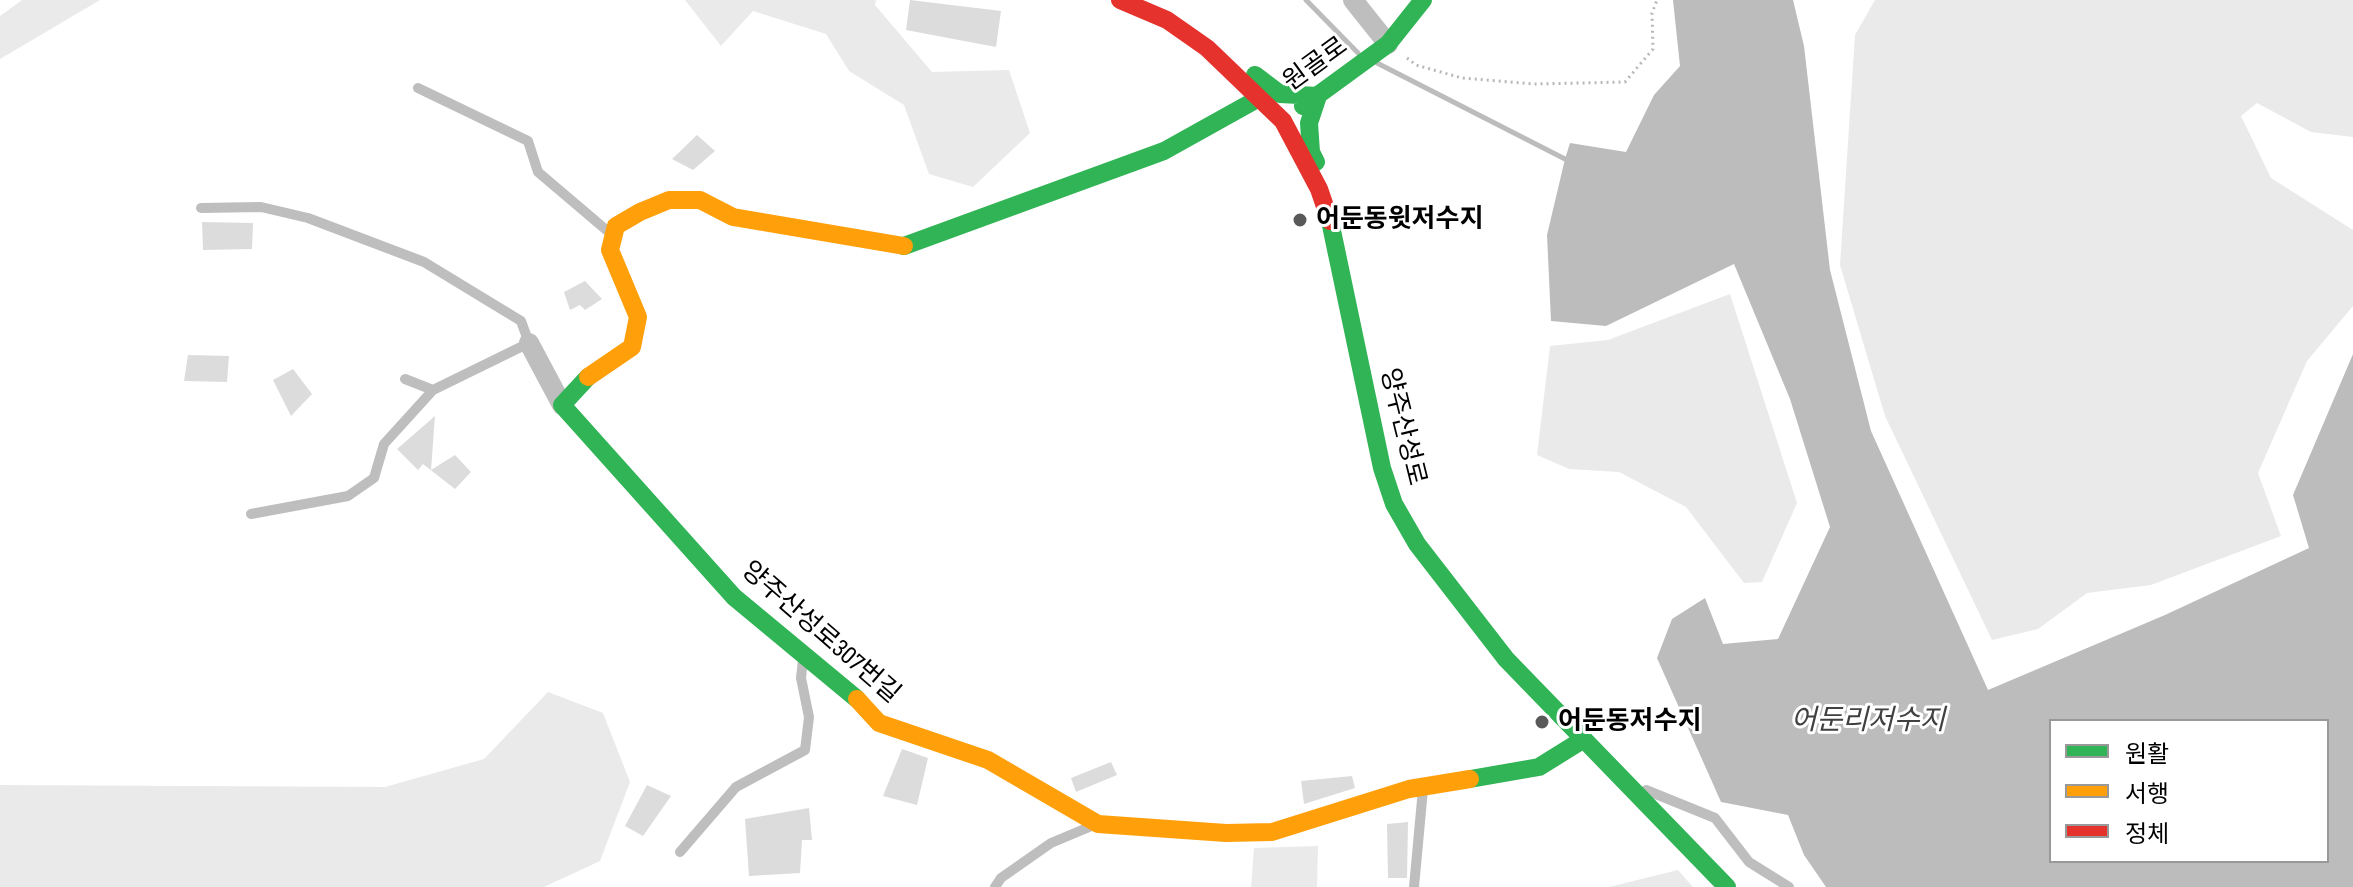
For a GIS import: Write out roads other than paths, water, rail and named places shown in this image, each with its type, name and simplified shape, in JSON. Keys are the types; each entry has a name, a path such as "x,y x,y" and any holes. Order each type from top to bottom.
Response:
{"street":[{"name":"양주산성로","path":"1120,0 1167,20 1207,48 1283,121 1319,189 1329,218 1342,263 1372,427 1394,504 1431,565 1506,659 1727,887"},
{"path":"1353,0 1384,47"},
{"name":"원골로","path":"1283,121 1384,47 1423,0"},
{"path":"1207,48 1223,52 1280,94 1318,96 1309,134 1311,152 1334,203 1329,218"},
{"path":"562,405 578,384 632,347 638,317 610,250 612,235 616,226 669,200 700,200 733,217 901,247 1164,151 1261,97"},
{"name":"양주산성로307번길","path":"529,343 562,405 734,597 803,658 855,697 879,723 988,760 1098,824 1226,833 1272,832 1423,787 1539,767 1584,739"}],"lane":[{"path":"418,88 528,141 538,172 612,235"},
{"path":"201,208 261,207 308,218 424,262 521,321 529,343 433,390 384,444 374,478 348,496 251,514"},
{"path":"405,379 433,390"},
{"path":"680,852 736,787 805,750 809,717 801,678 803,658"},
{"path":"1626,782 1715,818 1749,862 1789,887"},
{"path":"1414,887 1423,787"},
{"name":"양주산성로307번길","path":"995,887 1001,878 1051,843 1098,824"},
{"path":"1765,872 1774,887"}],"water":[{"name":"어둔리저수지","path":"1673,0 1793,0 1804,46 1830,270 1871,431 1988,690 2165,615 2309,548 2293,495 2353,354 2353,887 1826,887 1804,855 1788,815 1721,802 1657,658 1672,619 1705,598 1723,644 1778,639 1830,527 1790,399 1734,264 1606,326 1551,321 1547,235 1570,143 1626,152 1654,95 1680,66"}],"waterway":[{"path":"1306,0 1358,53"},
{"path":"1377,63 1565,159"}],"place":[{"name":"어둔동윗저수지","path":"1300,220"},
{"name":"어둔동저수지","path":"1542,722"}]}
